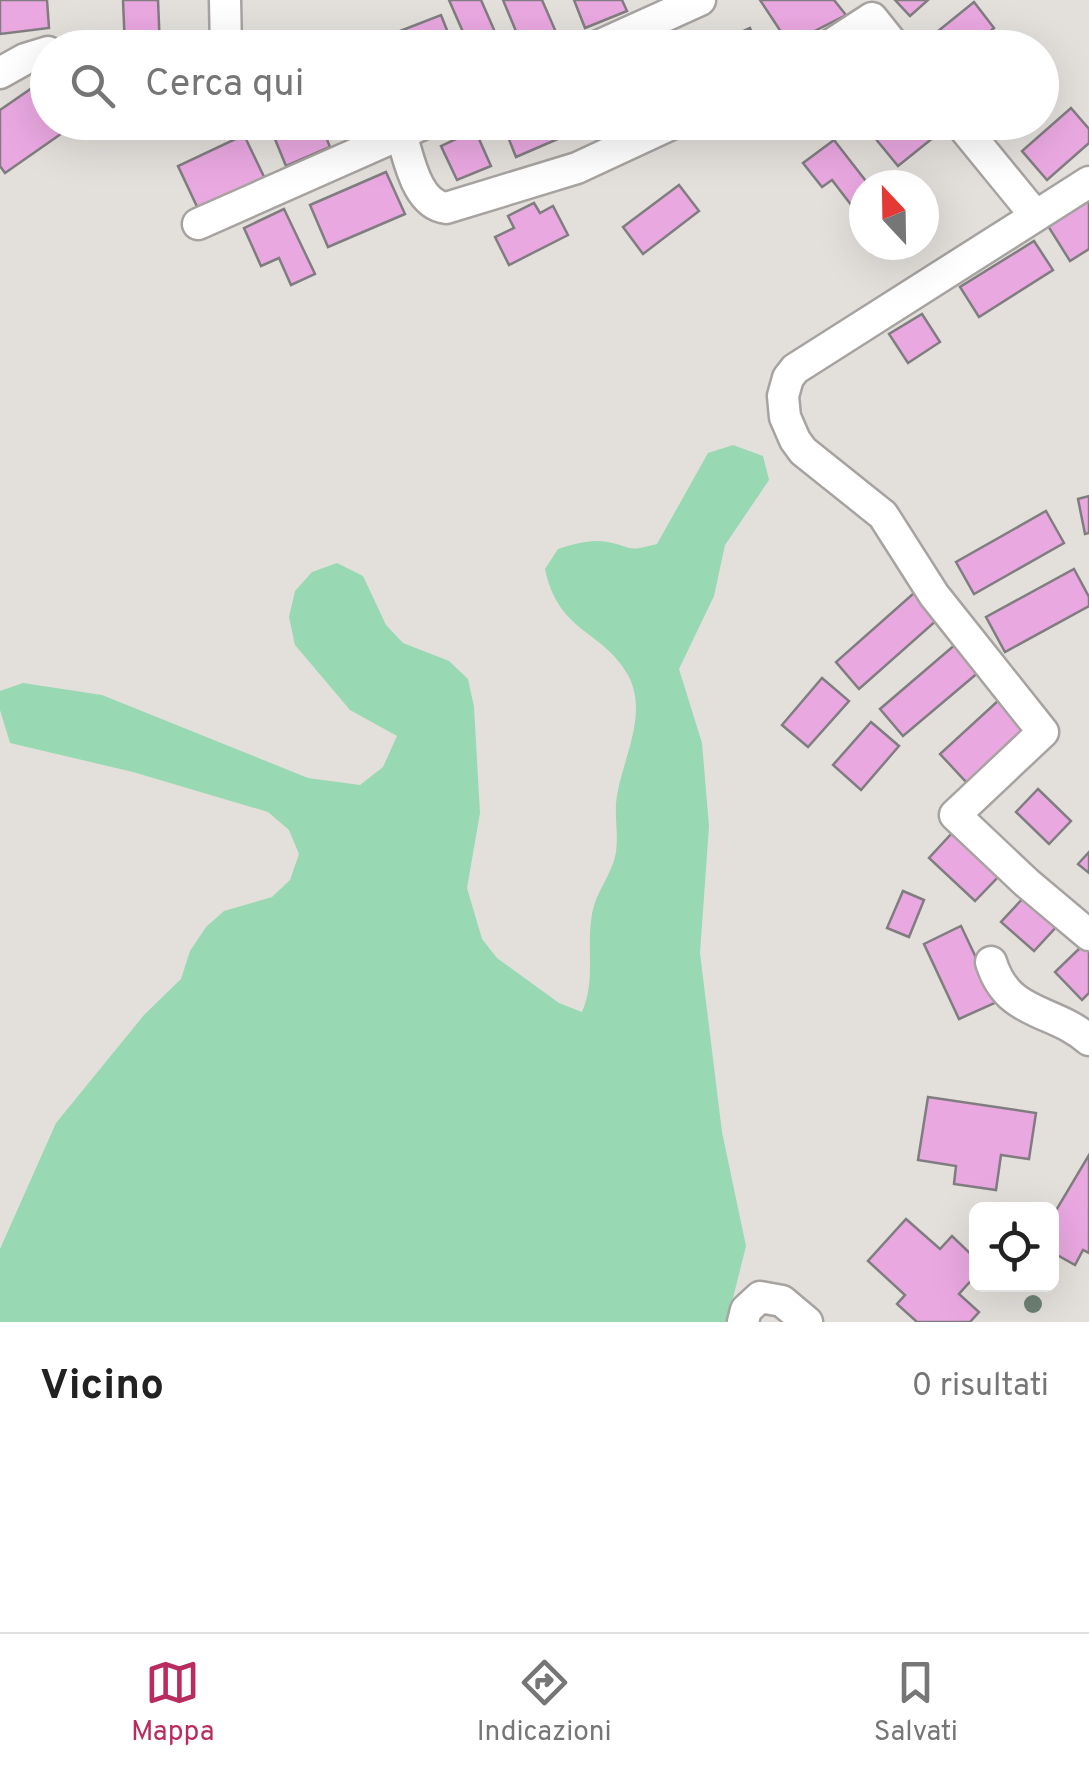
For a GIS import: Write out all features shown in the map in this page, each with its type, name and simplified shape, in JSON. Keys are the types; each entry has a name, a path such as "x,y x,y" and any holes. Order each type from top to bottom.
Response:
{"street":[{"path":"225,0 226,30"},
{"path":"634,30 700,0"},
{"path":"854,30 872,18 882,30"},
{"path":"0,74 30,57"},
{"path":"198,224 387,140"},
{"path":"415,140 421,188 433,204 446,208 577,168 637,140"},
{"path":"974,140 1035,215"},
{"path":"1089,182 795,369 784,386 783,405 790,430 803,451 883,515 934,595 1043,732 955,815 1089,935"},
{"path":"991,962 997,981 1025,1008 1080,1032 1089,1040"},
{"path":"743,1322 746,1310 760,1297 782,1301 806,1322"}],"green space":[{"path":"733,445 763,456 769,480 725,545 714,596 679,669 702,743 709,826 700,953 722,1132 746,1246 727,1322 0,1322 0,1249 56,1123 144,1015 181,979 190,951 206,927 224,911 272,897 290,880 299,854 289,830 268,812 133,772 10,743 0,710 0,691 23,683 102,695 308,778 360,785 383,767 397,736 350,710 295,645 289,617 295,591 312,572 337,563 363,576 386,625 403,643 449,661 468,679 474,707 480,813 467,888 482,939 497,958 559,1003 582,1012 589,988 592,914 615,857 616,803 636,707 628,675 606,648 570,619 551,590 545,569 558,549 576,544 602,541 635,548 657,544 708,453"}],"building":[{"path":"0,0 47,0 49,28 0,34"},
{"path":"123,0 158,0 159,30 124,30"},
{"path":"449,0 481,0 494,30 462,30"},
{"path":"503,0 542,0 555,30 516,30"},
{"path":"574,0 622,0 627,11 585,28"},
{"path":"760,0 834,0 846,15 817,30 780,30"},
{"path":"895,0 928,0 910,16"},
{"path":"974,2 994,28 992,30 939,30"},
{"path":"441,15 447,30 403,30"},
{"path":"30,89 30,140 52,140 5,173 0,166 0,110"},
{"path":"1071,108 1089,129 1089,143 1047,180 1022,151 1035,140 1059,140 1059,119"},
{"path":"233,140 246,140 266,181 200,213 178,166"},
{"path":"275,140 327,140 330,147 286,166"},
{"path":"454,140 479,140 491,166 457,180 441,146"},
{"path":"509,140 555,140 516,157"},
{"path":"834,140 857,170 849,170 849,202 832,180 822,187 803,163"},
{"path":"877,140 930,140 898,166"},
{"path":"386,172 405,214 328,247 310,205"},
{"path":"679,185 699,211 643,254 623,227"},
{"path":"1089,201 1089,249 1070,261 1048,226"},
{"path":"534,203 540,213 553,206 568,235 509,265 495,237 514,228 508,216"},
{"path":"284,209 315,274 291,285 279,258 261,266 244,228"},
{"path":"1034,241 1053,270 979,317 960,287"},
{"path":"922,314 940,342 908,363 889,334"},
{"path":"1089,496 1089,533 1085,534 1078,499"},
{"path":"1046,511 1064,543 974,594 956,562"},
{"path":"1074,569 1089,597 1089,606 1005,652 986,617"},
{"path":"914,593 937,620 859,689 836,662"},
{"path":"957,643 980,671 903,736 880,709"},
{"path":"822,678 849,701 808,747 782,725"},
{"path":"1000,699 1027,728 967,783 940,754"},
{"path":"871,722 899,746 861,790 833,765"},
{"path":"1038,789 1071,821 1049,844 1016,812"},
{"path":"953,832 1000,875 975,901 929,858"},
{"path":"1089,852 1089,873 1078,864"},
{"path":"903,891 924,900 909,937 887,928"},
{"path":"1025,896 1058,925 1034,951 1001,922"},
{"path":"961,926 997,1002 959,1019 924,944"},
{"path":"1084,944 1089,949 1089,993 1082,1000 1055,972"},
{"path":"928,1097 1036,1113 1029,1159 1001,1155 996,1190 954,1184 956,1166 918,1160"},
{"path":"1089,1155 1089,1253 1083,1250 1075,1265 1059,1256 1059,1205"},
{"path":"906,1219 940,1249 952,1236 969,1252 969,1283 959,1294 979,1312 970,1322 917,1322 897,1304 905,1295 868,1261"}]}
